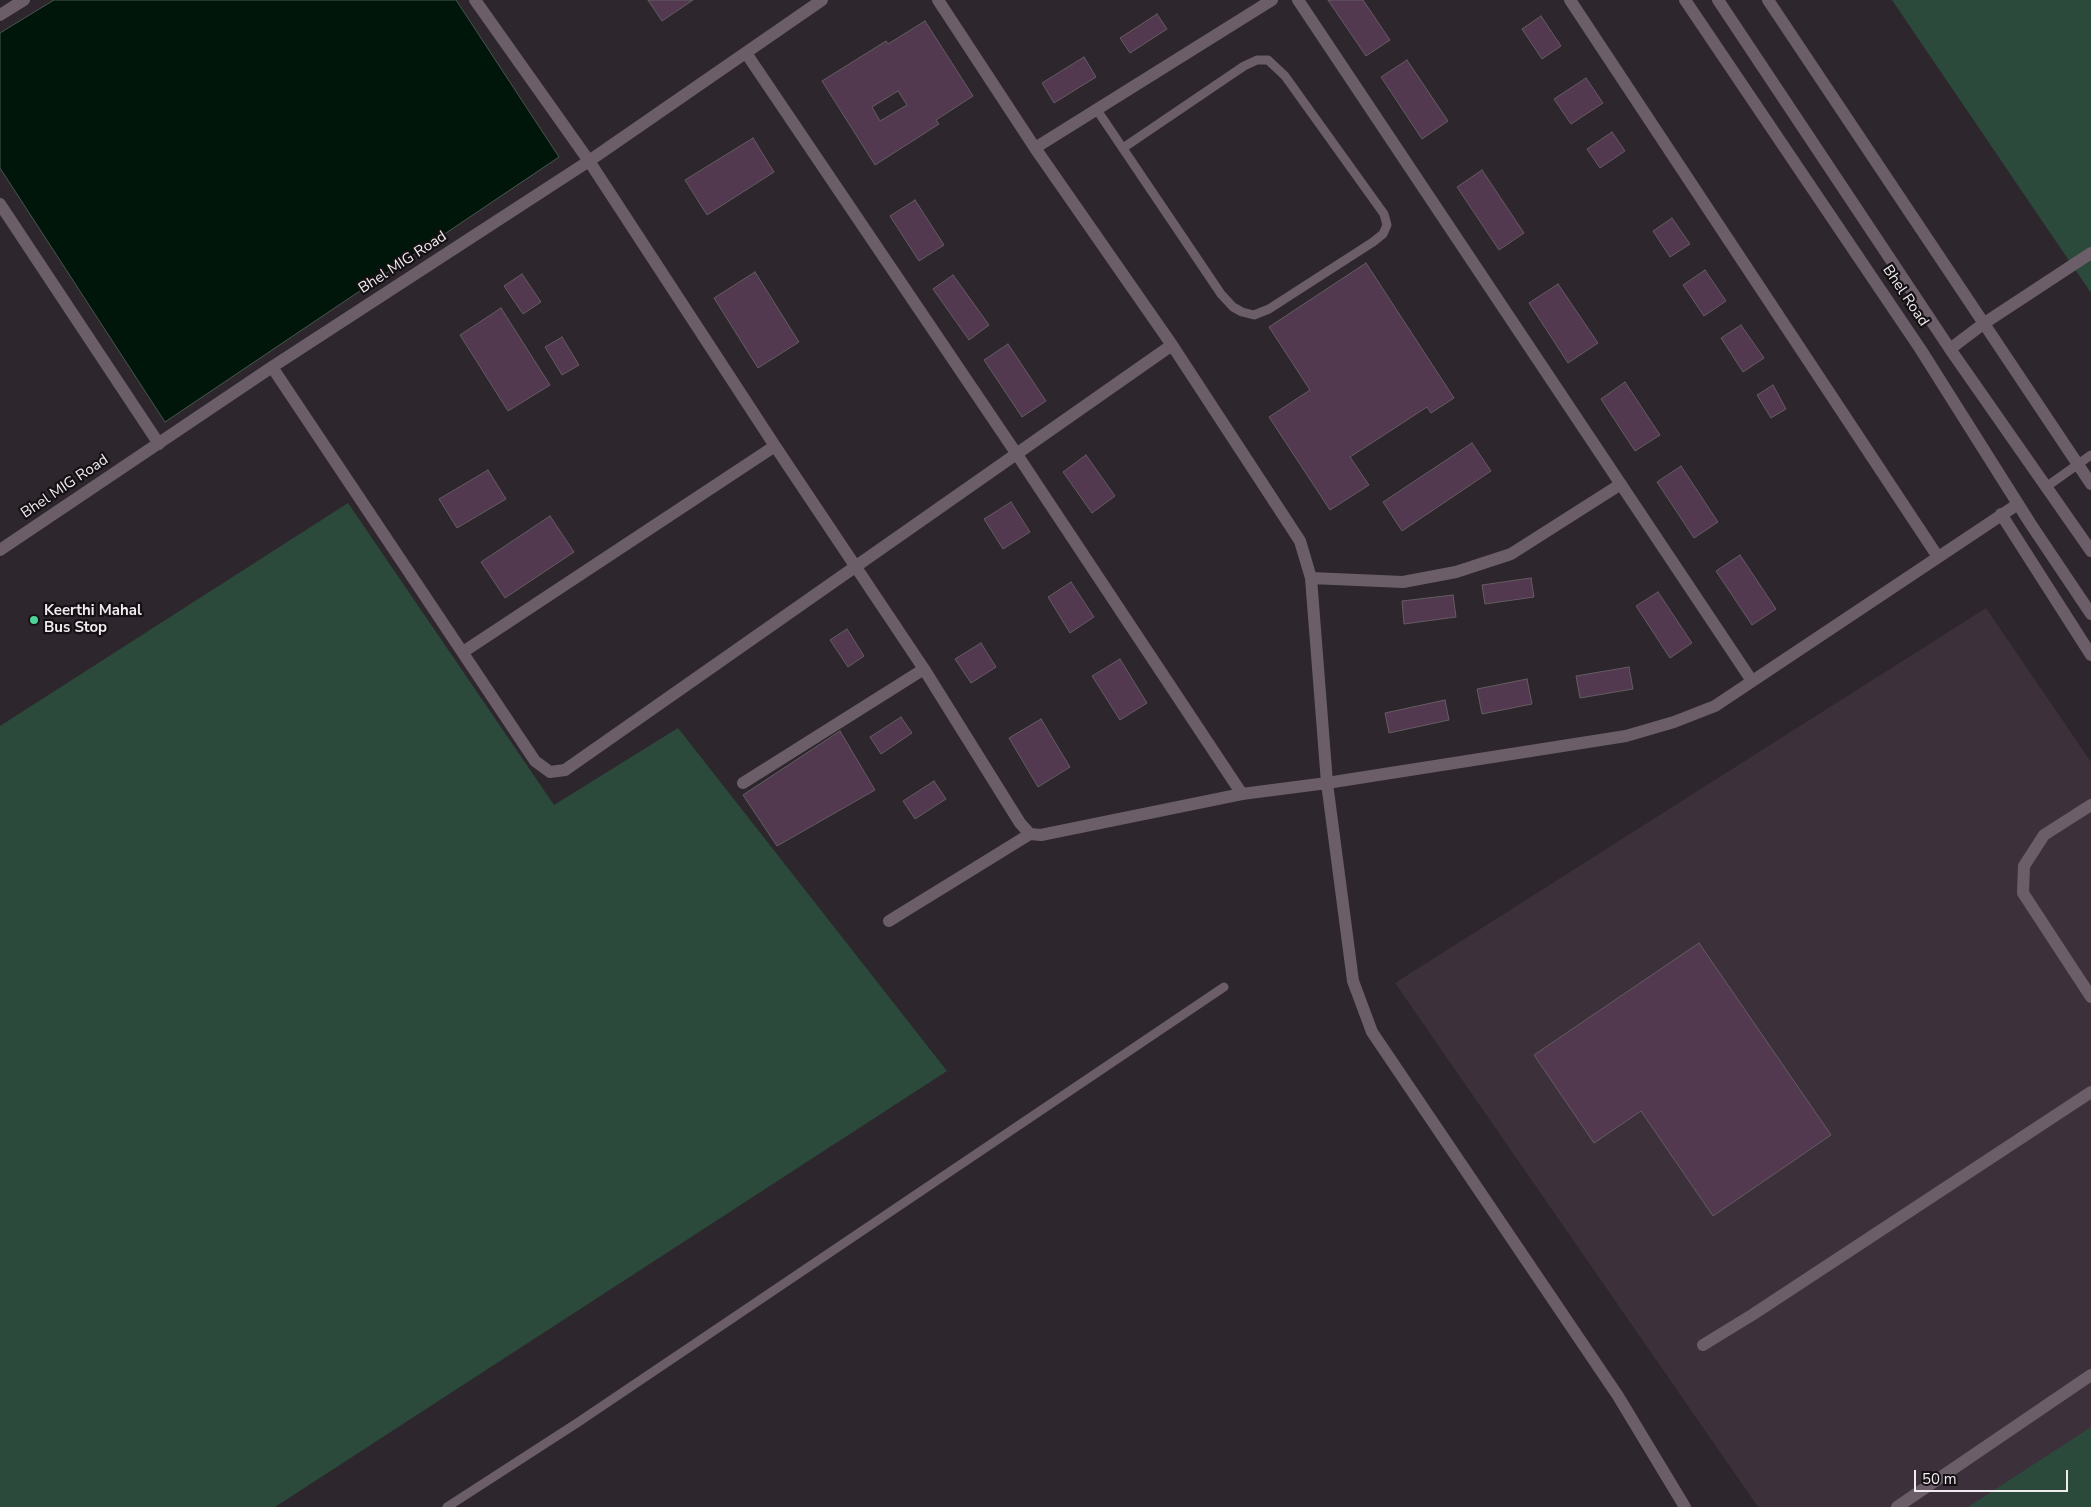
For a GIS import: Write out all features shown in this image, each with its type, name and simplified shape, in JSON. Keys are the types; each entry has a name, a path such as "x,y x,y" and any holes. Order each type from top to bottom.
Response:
{"street":[{"path":"476,0 589,161 775,446 924,669 1020,823 1030,834"},
{"name":"Bhel MIG Road","path":"0,550 272,368 589,161 822,0"},
{"path":"938,0 1035,148 1172,345 1300,540 1311,578 1327,783 1353,981 1372,1032 1618,1396 1685,1507"},
{"path":"1035,148 1272,0"},
{"path":"1298,0 1752,681"},
{"path":"1570,0 1938,557"},
{"name":"Bhel Road","path":"1686,0 1916,341 2018,504 2091,614"},
{"name":"Bhel Road","path":"1718,0 1950,349 2091,551"},
{"path":"1768,0 2091,484"},
{"path":"0,15 21,1"},
{"path":"746,53 1016,453 1242,794"},
{"path":"0,204 159,444"},
{"path":"1950,349 1983,324 2091,253"},
{"path":"272,368 535,761 550,772 565,770 1172,345"},
{"path":"463,652 775,446"},
{"path":"1311,578 1403,582 1456,572 1510,554 1621,484"},
{"path":"888,921 1030,834 1041,835 1242,794 1327,783 1626,736 1674,722 1716,706 2018,504"},
{"path":"2001,514 2091,655"},
{"path":"742,783 924,669"},
{"path":"2091,805 2044,836 2024,866 2023,893 2091,997"},
{"path":"1702,1345 1752,1315 2091,1092"},
{"path":"1897,1507 2091,1376"}],"lane":[{"path":"1097,110 1222,294 1233,307 1242,312 1254,315 1269,309 1373,242 1383,234 1387,225 1384,214 1285,76 1268,60 1257,60 1244,66 1123,148"},
{"path":"2046,487 2091,455"},
{"path":"447,1507 577,1423 1224,987"}],"shaded area":[{"path":"54,0 456,0 559,157 165,422 0,168 0,33"},
{"path":"1892,0 2091,0 2091,293"},
{"path":"348,503 554,805 678,728 947,1071 275,1507 0,1507 0,726"},
{"path":"1986,608 2091,762 2091,1507 1758,1507 1395,983"},
{"path":"2091,1427 2091,1507 1968,1507"}],"building":[{"path":"648,0 693,0 662,21"},
{"path":"1328,0 1363,0 1390,40 1366,56"},
{"path":"1157,14 1167,29 1130,53 1120,38"},
{"path":"1541,16 1561,46 1542,59 1522,29"},
{"path":"925,21 973,96 936,120 939,124 875,165 822,81 886,41 888,44","holes":["898,91 907,105 880,121 872,107"]},
{"path":"1084,57 1096,77 1054,103 1042,83"},
{"path":"1407,60 1448,121 1422,139 1381,77"},
{"path":"1586,78 1603,103 1571,124 1554,99"},
{"path":"1612,132 1625,151 1600,168 1587,149"},
{"path":"753,138 774,172 707,215 685,180"},
{"path":"1482,170 1524,233 1499,250 1457,187"},
{"path":"915,200 944,245 919,261 890,216"},
{"path":"1672,218 1690,244 1670,257 1653,231"},
{"path":"1366,263 1454,398 1431,413 1427,407 1350,457 1369,485 1330,510 1269,417 1310,390 1269,327"},
{"path":"1705,270 1726,301 1704,316 1683,285"},
{"path":"755,272 799,342 758,368 714,298"},
{"path":"522,274 541,302 523,314 504,286"},
{"path":"953,275 989,325 969,340 933,289"},
{"path":"1558,284 1598,343 1568,363 1529,303"},
{"path":"501,308 550,385 508,411 460,335"},
{"path":"1741,325 1764,358 1743,372 1721,338"},
{"path":"562,337 579,365 562,375 545,347"},
{"path":"1008,344 1046,401 1022,417 984,360"},
{"path":"1625,382 1660,435 1635,451 1601,399"},
{"path":"1773,385 1786,409 1771,418 1757,395"},
{"path":"1472,443 1491,471 1402,531 1383,502"},
{"path":"1086,455 1115,496 1092,513 1063,472"},
{"path":"1681,466 1718,522 1694,538 1657,482"},
{"path":"488,470 506,499 457,528 439,499"},
{"path":"1011,502 1030,532 1003,549 984,519"},
{"path":"550,516 574,552 505,598 481,562"},
{"path":"1740,555 1776,609 1752,625 1716,571"},
{"path":"1531,578 1534,597 1485,604 1482,585"},
{"path":"1071,582 1094,617 1070,633 1048,597"},
{"path":"1658,592 1692,643 1670,658 1636,606"},
{"path":"1453,595 1456,617 1404,624 1402,601"},
{"path":"847,629 864,656 848,667 830,640"},
{"path":"981,643 996,667 971,683 955,659"},
{"path":"1120,659 1147,703 1120,720 1092,676"},
{"path":"1629,667 1633,689 1580,698 1576,676"},
{"path":"1527,679 1532,704 1482,714 1477,689"},
{"path":"1445,700 1449,720 1389,733 1385,713"},
{"path":"901,717 912,733 881,754 870,737"},
{"path":"1041,719 1070,767 1038,787 1009,738"},
{"path":"840,731 875,790 777,846 743,795"},
{"path":"934,781 946,799 915,819 903,801"},
{"path":"1699,943 1831,1135 1713,1216 1641,1111 1594,1143 1534,1055"}],"place":[{"name":"Keerthi Mahal Bus Stop","path":"34,620"}]}
